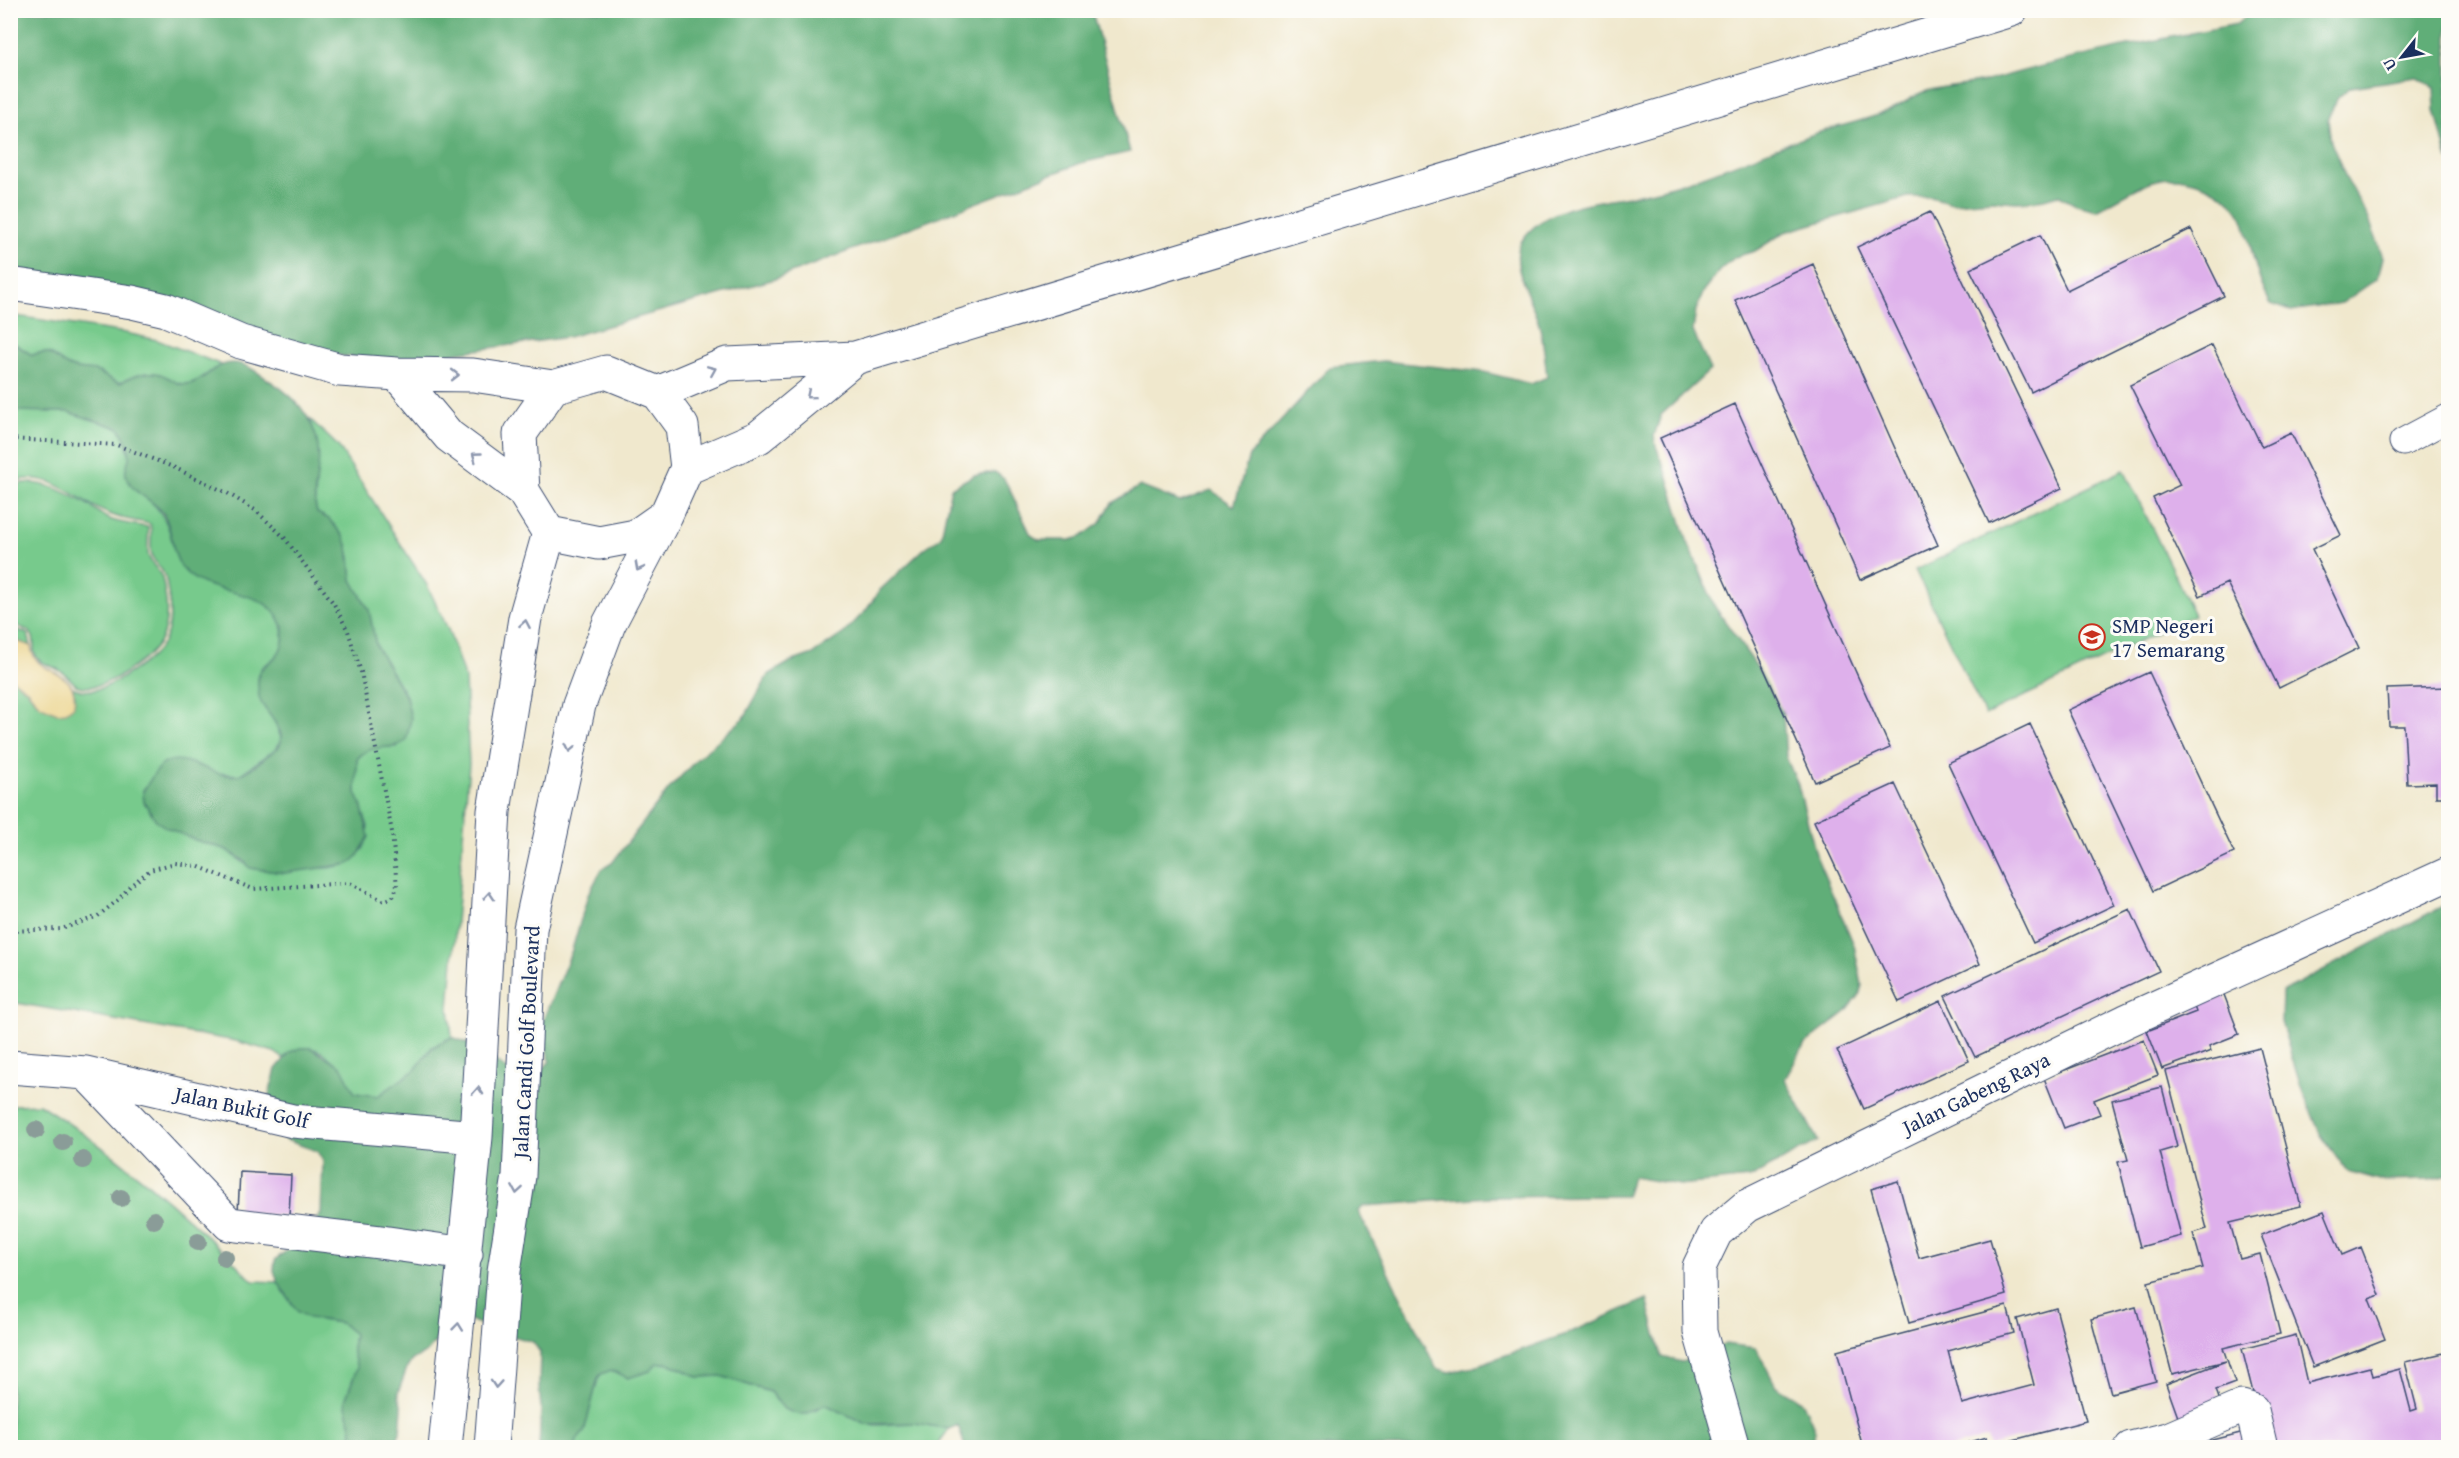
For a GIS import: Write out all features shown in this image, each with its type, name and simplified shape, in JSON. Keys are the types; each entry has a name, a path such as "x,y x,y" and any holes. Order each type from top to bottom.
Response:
{"street":[{"path":"658,393 727,364 855,358 2011,10"},
{"path":"10,284 132,302 166,310 241,342 340,370 397,374 473,375 553,387 606,372 658,393 682,426 687,468 666,515 636,536 599,543 549,533 523,491 449,436 397,374"},
{"path":"687,468 759,437 855,358"},
{"path":"523,491 520,434 553,387"},
{"name":"Jalan Candi Golf Boulevard","path":"491,1448 504,1271 519,1176 530,929 579,705 609,624 666,515"},
{"path":"445,1448 476,1137 494,811 525,618 549,533"},
{"name":"Jalan Gabeng Raya","path":"1733,1448 1700,1332 1699,1267 1716,1232 1747,1206 2115,1026 2448,874"},
{"name":"Jalan Bukit Golf","path":"10,1067 86,1073 293,1121 476,1137"},
{"path":"86,1073 229,1224 466,1254"},
{"path":"2131,1448 2168,1439 2242,1407 2252,1410 2261,1448"}],"lane":[{"path":"2403,442 2448,418"}],"path":[{"path":"10,439 117,445 173,467 227,493 255,510 284,537 334,604 348,631 361,672 380,765 392,832 397,887 393,897 384,901 350,883 254,889 196,866 175,863 150,870 98,916 62,929 10,931"}],"green space":[{"path":"10,11 1092,11 1130,152 1081,163 775,279 568,337 398,361 342,356 11,269"},
{"path":"2251,11 2448,11 2448,160 2435,110 2434,88 2417,77 2351,87 2336,99 2328,120 2331,142 2347,180 2368,217 2383,257 2378,278 2342,303 2291,311 2271,304 2258,275 2242,217 2235,206 2225,197 2202,184 2176,178 2150,182 2097,210 2076,205 2058,195 2037,201 1993,200 1952,203 1931,197 1908,197 1785,232 1755,251 1735,257 1719,271 1704,291 1696,310 1693,331 1710,370 1661,415 1654,436 1656,446 1687,540 1715,607 1757,667 1783,714 1786,757 1798,785 1817,858 1854,945 1862,985 1859,996 1846,1012 1805,1044 1785,1079 1818,1141 1750,1178 1680,1185 1632,1177 1626,1196 1489,1197 1364,1206 1358,1211 1436,1368 1449,1372 1469,1368 1569,1333 1647,1299 1662,1357 1682,1362 1725,1344 1756,1348 1776,1386 1803,1402 1815,1430 1812,1447 965,1447 958,1425 949,1429 915,1423 866,1424 825,1404 806,1414 797,1414 784,1409 770,1392 721,1376 698,1377 669,1363 657,1363 650,1371 628,1378 611,1370 601,1374 584,1432 577,1440 575,1447 539,1447 540,1352 533,1342 470,1320 440,1336 427,1352 412,1360 407,1368 398,1393 402,1408 400,1432 394,1447 350,1447 352,1430 345,1401 357,1368 352,1349 354,1334 341,1323 309,1318 298,1312 278,1282 274,1271 275,1260 306,1235 321,1214 323,1161 317,1151 286,1140 277,1133 267,1102 276,1069 290,1052 300,1048 311,1048 341,1066 355,1093 378,1096 415,1070 432,1048 452,1037 492,1058 526,1088 550,1061 543,1038 543,1020 572,950 588,895 602,869 612,863 669,789 698,758 744,718 768,675 790,662 813,654 844,633 867,609 880,590 925,548 941,537 951,488 974,475 995,472 1004,479 1031,535 1039,540 1070,540 1081,537 1100,523 1112,503 1140,486 1180,502 1211,490 1234,506 1249,456 1330,367 1383,361 1484,372 1531,384 1547,377 1540,328 1520,274 1518,251 1521,242 1531,230 1543,220 1557,213 1588,203 1680,184 1814,134 1889,111 1927,91 1986,81 2145,42 2237,24"},
{"path":"10,315 157,340 222,365 200,379 185,384 179,384 152,373 136,376 120,383 99,372 70,367 49,353 32,355 11,341"},
{"path":"10,341 32,355 49,354 70,367 98,372 120,383 137,375 155,373 180,384 188,384 220,366 238,363 253,369 281,389 308,417 319,454 315,496 317,513 329,519 344,537 348,547 352,580 369,610 376,646 406,697 411,719 406,741 369,750 357,759 356,793 369,837 357,857 349,864 284,873 250,868 243,860 225,849 195,840 165,827 156,820 144,802 143,791 156,770 171,761 181,760 231,776 249,770 280,745 280,732 277,725 260,700 258,680 260,671 281,648 283,627 274,611 263,602 206,584 193,578 182,568 178,562 163,513 128,481 125,471 129,451 119,428 68,412 11,411"},
{"path":"11,411 68,412 119,428 125,438 130,457 128,462 136,491 150,501 164,518 176,557 182,567 201,581 257,599 276,614 282,629 282,645 279,653 261,668 265,709 273,717 281,738 277,748 239,775 217,773 197,765 163,765 143,790 144,802 156,820 195,840 225,849 251,868 284,873 349,864 364,848 368,826 356,793 357,759 364,751 374,747 397,747 411,719 406,696 376,646 369,610 352,580 350,557 344,537 329,519 317,513 315,506 316,452 310,419 338,446 427,585 448,629 465,679 469,764 449,1008 452,1037 432,1047 415,1070 378,1096 355,1093 342,1072 326,1055 317,1050 306,1048 295,1050 283,1058 274,1052 236,1041 11,1002 10,677 28,691 36,702 46,707 75,696 72,687 84,690 103,688 152,656 165,638 170,614 165,576 152,556 150,524 109,514 49,482 24,479 11,484"},
{"path":"2124,470 2194,615 1985,715 1915,570"},
{"path":"22,483 39,484 56,489 87,504 107,518 148,527 148,554 161,575 164,586 167,615 165,626 158,645 143,660 106,683 88,687 76,685 63,672 40,661 34,650 33,636 11,624 11,489"},
{"path":"11,627 28,634 31,646 17,641 11,644"},
{"path":"2448,903 2448,1175 2428,1180 2380,1181 2348,1172 2320,1134 2300,1084 2281,1022 2282,992"},
{"path":"39,1104 97,1143 151,1186 253,1281 278,1282 291,1303 320,1320 341,1323 354,1334 352,1349 357,1368 345,1401 352,1430 350,1447 11,1448 10,1137 13,1105"},
{"path":"657,1363 669,1363 698,1377 721,1376 770,1392 777,1401 816,1410 825,1404 866,1424 915,1423 949,1429 936,1447 575,1448 577,1440 584,1432 601,1374 611,1370 629,1375 641,1373"}],"sand":[{"path":"17,641 31,646 34,656 40,663 71,684 74,706 66,712 57,713 39,705 28,691 11,678 11,644"}],"building":[{"path":"1930,212 2062,488 1989,523 1857,247"},
{"path":"2191,229 2224,296 2031,392 1970,269 2040,235 2067,290"},
{"path":"1813,264 1938,545 1860,580 1735,300"},
{"path":"2212,345 2262,447 2291,433 2341,535 2312,549 2359,648 2279,688 2227,583 2200,596 2153,498 2180,485 2130,385"},
{"path":"1735,404 1890,748 1815,782 1660,438"},
{"path":"2149,672 2234,853 2153,891 2068,710"},
{"path":"2448,687 2448,797 2436,797 2436,783 2407,784 2404,726 2389,726 2387,689"},
{"path":"2030,724 2114,905 2033,943 1948,763"},
{"path":"1895,784 1980,964 1899,1002 1814,821"},
{"path":"2130,909 2159,971 1975,1057 1945,996"},
{"path":"2223,992 2239,1034 2209,1046 2211,1051 2162,1069 2147,1031 2196,1012 2193,1004"},
{"path":"1941,1001 1969,1061 1864,1109 1837,1050"},
{"path":"2144,1040 2158,1075 2094,1100 2100,1114 2064,1128 2044,1078"},
{"path":"2260,1048 2301,1206 2230,1223 2240,1259 2260,1254 2280,1334 2223,1348 2235,1383 2216,1390 2221,1404 2179,1420 2166,1384 2226,1361 2172,1374 2148,1282 2203,1268 2193,1233 2207,1229 2166,1071"},
{"path":"2162,1087 2177,1147 2160,1152 2181,1236 2140,1247 2118,1162 2128,1160 2112,1100"},
{"path":"240,1172 291,1175 289,1216 238,1212"},
{"path":"1898,1181 1919,1258 1990,1239 2006,1295 1909,1323 1871,1189"},
{"path":"2324,1211 2342,1255 2361,1247 2380,1295 2369,1299 2385,1339 2313,1367 2261,1235"},
{"path":"2007,1306 2014,1333 1948,1351 1962,1404 2034,1385 2017,1319 2056,1308 2086,1421 1990,1446 1987,1437 1951,1448 1863,1448 1837,1351"},
{"path":"2136,1307 2156,1381 2111,1393 2091,1319"},
{"path":"2296,1335 2307,1383 2371,1367 2373,1376 2400,1369 2411,1411 2417,1409 2405,1362 2448,1352 2448,1448 2267,1448 2242,1349"},
{"path":"2248,1431 2252,1448 2186,1448 2186,1447"}],"place":[{"name":"SMP Negeri 17 Semarang","path":"2092,637"}]}
